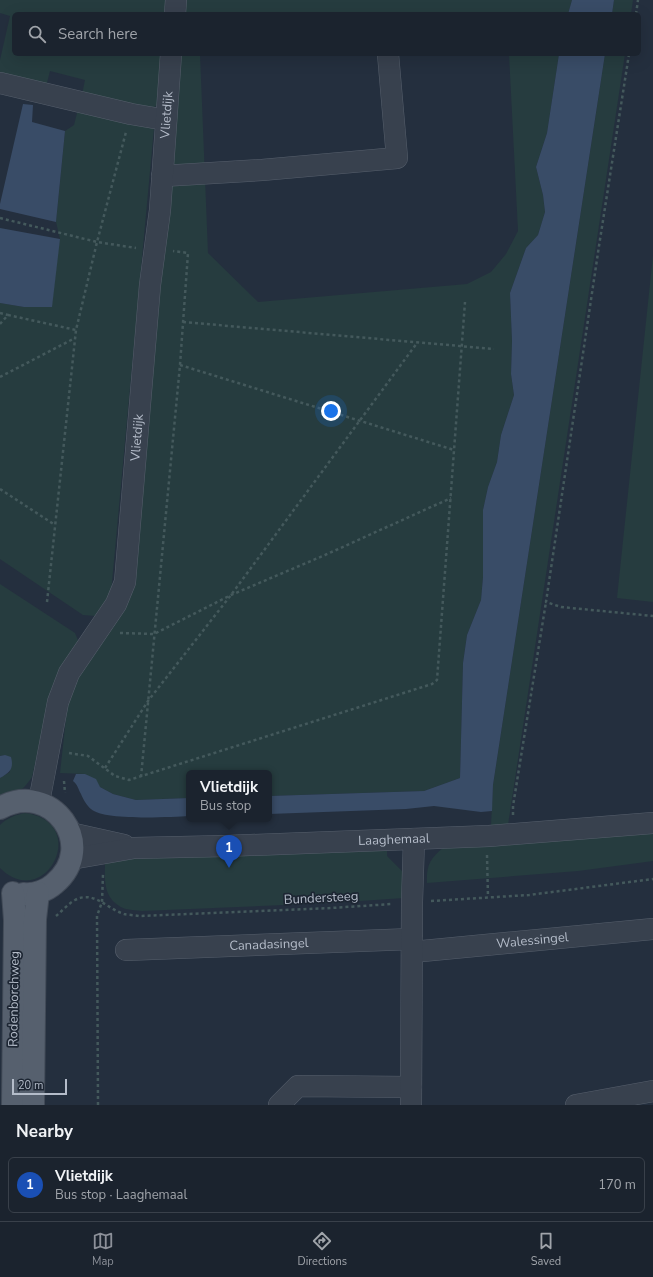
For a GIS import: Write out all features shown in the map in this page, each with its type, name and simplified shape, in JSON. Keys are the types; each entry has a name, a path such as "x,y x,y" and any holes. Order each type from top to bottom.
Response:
{"main road":[{"path":"0,808 10,803 25,800 39,802 52,809 63,819 70,833 72,844 71,859 67,869 60,879 51,887 38,893 25,894 6,890"},
{"name":"Rodenborchweg","path":"6,890 15,920 13,1105"},
{"name":"Rodenborchweg","path":"33,1105 35,919 38,893"}],"street":[{"path":"175,12 176,0"},
{"name":"Vlietdijk","path":"39,802 58,702 69,673 116,604 125,582 150,285 162,176 171,56"},
{"path":"162,176 262,170 397,158 388,56"},
{"path":"0,84 131,114 166,120"},
{"name":"Laaghemaal","path":"70,833 134,848 226,846 513,834 653,824"},
{"path":"279,1105 298,1086 411,1096 412,902 414,838"},
{"name":"Laaghemaal","path":"71,859 105,862 134,848"},
{"name":"Walessingel","path":"412,946 653,929"},
{"name":"Canadasingel","path":"126,950 412,946"},
{"path":"576,1105 653,1090"}],"path":[{"path":"636,12 638,0"},
{"path":"513,834 513,806 546,602 629,56"},
{"path":"47,602 76,330 97,242 131,114"},
{"path":"0,218 97,242 188,252 180,365 141,777"},
{"path":"69,753 88,756 115,776 129,780 432,684 437,680 465,302"},
{"path":"0,313 76,330"},
{"path":"0,324 8,315"},
{"path":"183,322 417,343 462,345 494,349"},
{"path":"0,378 76,337"},
{"path":"105,768 148,701 231,595 361,421 417,343"},
{"path":"180,365 454,450"},
{"path":"0,489 55,525"},
{"path":"103,623 114,632 154,634 231,595 325,555 451,498"},
{"path":"546,602 561,607 653,616"},
{"path":"68,760 70,746"},
{"path":"66,774 66,797"},
{"path":"486,850 488,897"},
{"path":"98,1105 97,916 102,902 105,862"},
{"path":"103,874 105,862"},
{"name":"Bundersteeg","path":"35,919 48,919 56,916 74,900 83,897 91,897 123,914 139,916 323,908 529,895 653,879"}],"green space":[{"path":"0,0 169,0 167,12 12,12 12,56 164,56 159,104 148,111 82,95 85,80 50,71 46,87 0,74 0,60 10,16 0,13"},
{"path":"185,0 572,0 569,12 184,12"},
{"path":"614,0 633,0 631,12 612,12"},
{"path":"180,56 200,56 208,253 258,302 467,284 491,272 506,254 518,231 509,56 559,56 547,133 536,167 543,195 545,212 538,235 526,248 510,293 512,341 511,374 514,395 501,435 497,462 488,487 483,510 483,577 481,600 467,635 463,663 460,778 424,791 272,796 272,770 186,770 186,798 136,800 113,794 100,787 85,774 60,773 67,709 72,687 120,611"},
{"path":"605,56 625,56 508,825 491,825 493,785"},
{"path":"78,109 154,128 111,593 95,616 83,615 0,559 0,303 24,307 60,239 56,222 65,131 74,125"},
{"path":"653,255 653,602 617,598"},
{"path":"0,584 75,633 79,643 52,687 32,777 22,789 0,802 0,778 10,772 5,755 0,756"},
{"path":"25,813 45,820 56,832 58,846 54,861 45,873 32,880 17,879 0,868 0,825 11,817"},
{"path":"653,831 653,861 578,871 427,883 428,867 435,855 444,847"},
{"path":"387,849 387,856 402,871 404,898 331,903 142,911 125,909 116,904 108,893 105,881 105,860"}],"water":[{"path":"572,0 614,0 612,12 569,12"},
{"path":"559,56 605,56 493,785 492,811 481,812 434,806 406,809 272,814 272,796 424,791 460,778 463,663 467,635 481,600 483,577 483,510 488,487 497,462 501,435 514,395 511,374 512,341 510,293 526,248 538,235 545,212 543,195 536,167 547,133"},
{"path":"23,104 33,105 32,122 65,131 56,222 0,209"},
{"path":"0,228 60,239 52,307 24,307 0,303"},
{"path":"5,755 11,757 12,764 9,772 0,778 0,756"},
{"path":"76,774 85,774 96,779 100,787 113,794 136,800 186,798 186,816 123,817 98,813 88,806 73,781"}],"place":[{"name":"Vlietdijk","path":"229,868"}]}
